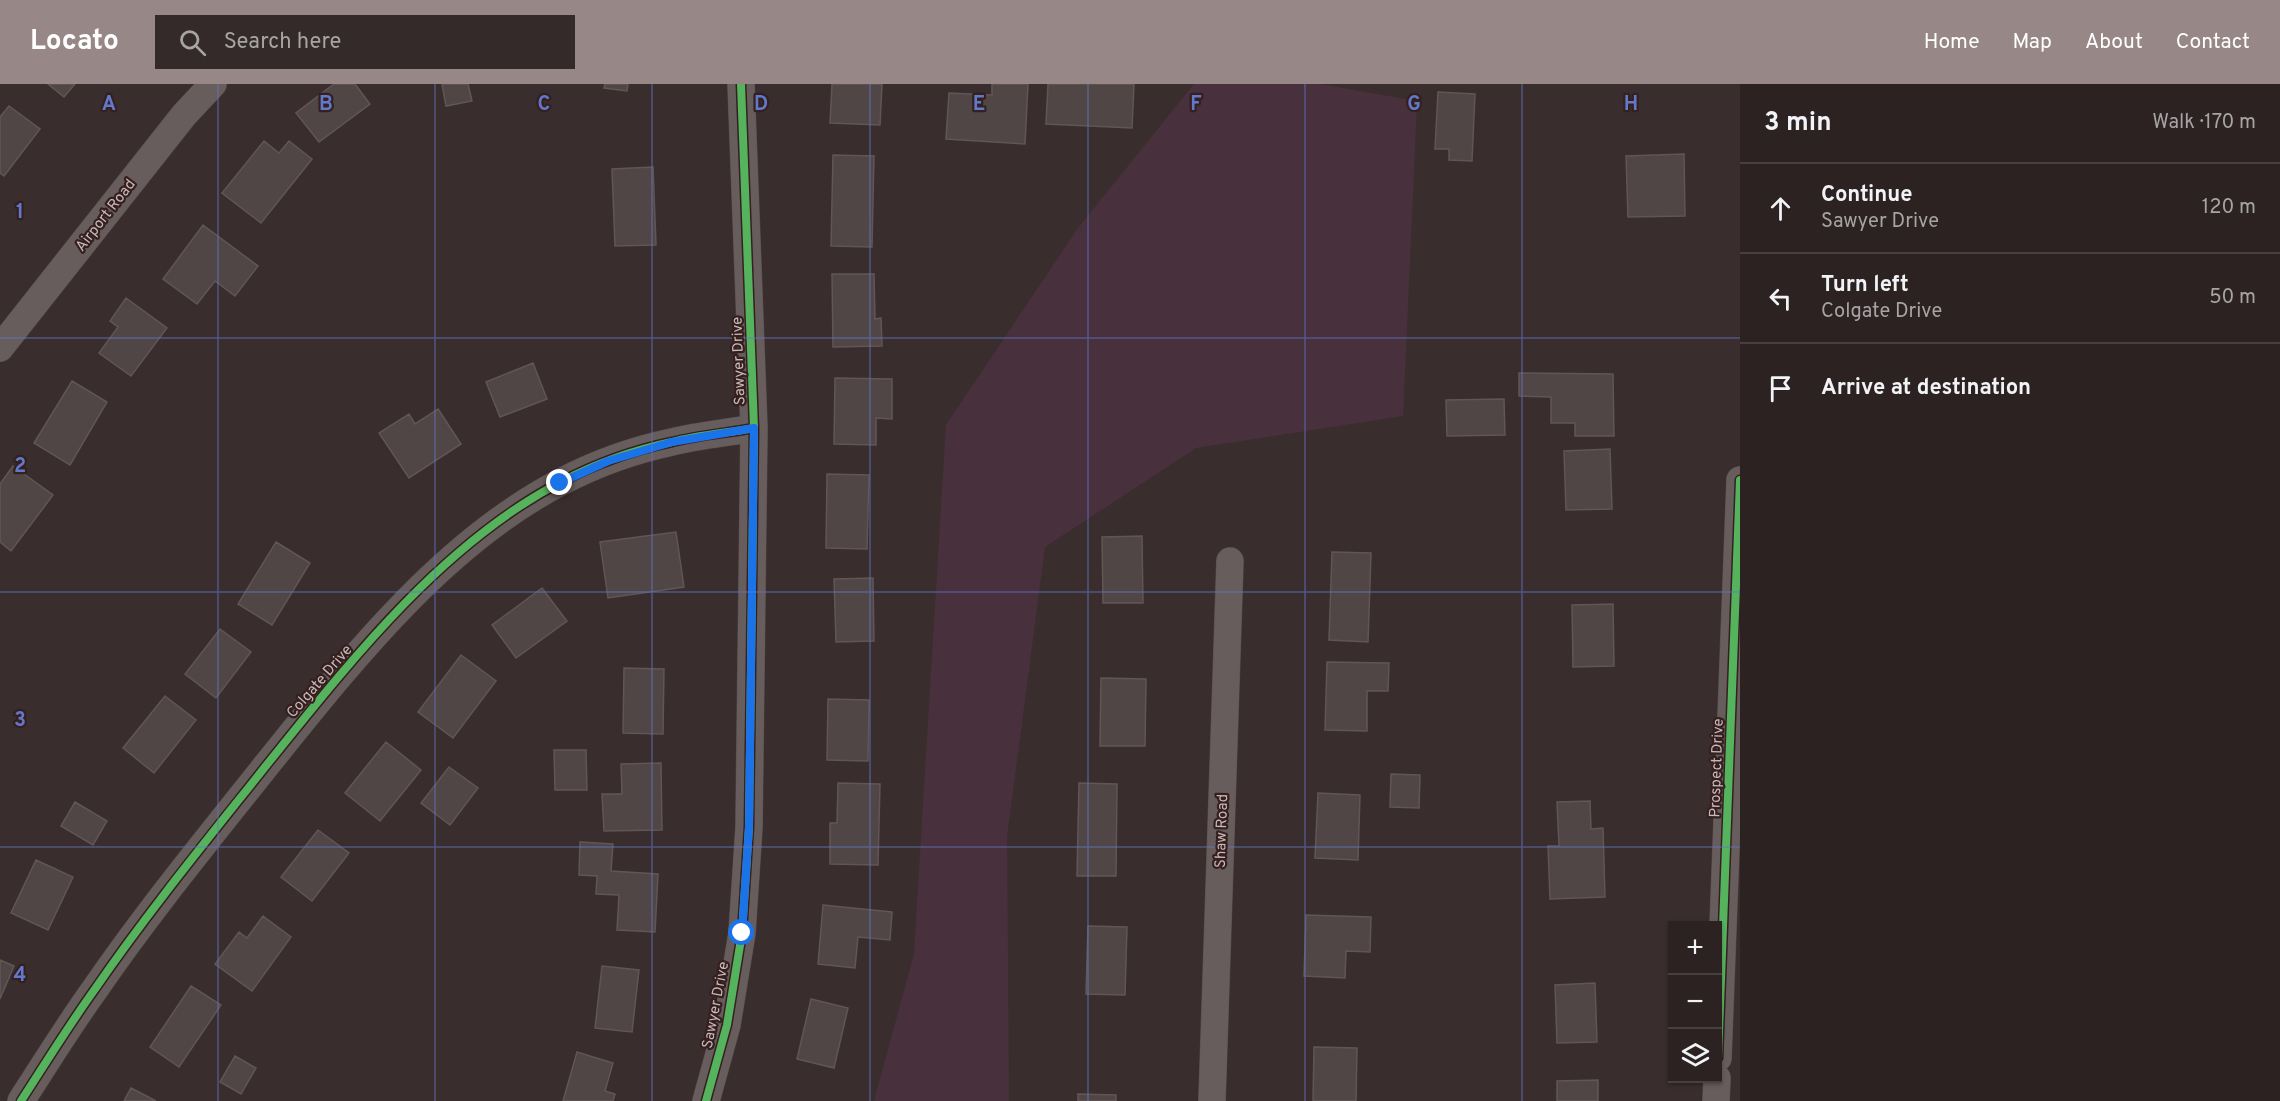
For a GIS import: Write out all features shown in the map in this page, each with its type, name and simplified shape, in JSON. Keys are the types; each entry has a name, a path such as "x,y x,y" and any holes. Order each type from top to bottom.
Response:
{"street":[{"name":"Airport Road","path":"0,348 184,115 213,84"},
{"name":"Sawyer Drive","path":"706,1101 727,1025 742,933 749,827 754,428 741,84"},
{"name":"Colgate Drive","path":"21,1101 95,988 166,892 315,705 440,567 492,525 511,513 560,483 608,461 672,442 754,428"},
{"name":"Prospect Drive","path":"1719,1029 1740,533 1740,480"},
{"name":"Shaw Road","path":"1212,1101 1230,561"},
{"path":"1716,1101 1717,1083"}],"shaded area":[{"path":"1194,84 1320,84 1417,101 1403,416 1196,448 1045,547 1007,837 1009,1101 874,1101 914,954 946,425 1078,228"}],"building":[{"path":"48,84 75,84 64,97"},
{"path":"334,84 355,84 370,104 319,142 296,113"},
{"path":"442,84 468,84 472,101 446,106"},
{"path":"605,84 628,84 627,91 604,88"},
{"path":"832,84 882,84 880,125 830,123"},
{"path":"992,84 1028,84 1025,144 946,139 949,93 992,95"},
{"path":"1048,84 1134,84 1132,128 1046,124"},
{"path":"1438,92 1475,94 1472,161 1449,160 1449,149 1435,149"},
{"path":"9,106 40,129 4,176 0,173 0,117"},
{"path":"264,141 279,153 289,141 312,159 261,223 222,193"},
{"path":"1684,154 1685,216 1628,217 1626,156"},
{"path":"833,155 874,156 872,247 831,246"},
{"path":"653,167 656,245 615,246 612,169"},
{"path":"203,225 258,266 235,296 215,281 197,304 163,279"},
{"path":"832,274 874,274 875,319 881,318 882,346 833,347"},
{"path":"126,298 167,328 131,376 99,353 118,327 110,321"},
{"path":"533,363 547,399 500,417 486,382"},
{"path":"1519,373 1613,374 1614,436 1575,436 1575,423 1551,423 1551,397 1519,396"},
{"path":"835,378 892,379 892,419 876,418 876,445 834,444"},
{"path":"72,381 107,402 70,465 34,443"},
{"path":"1504,399 1505,435 1447,436 1446,400"},
{"path":"438,409 461,444 409,478 379,433 409,414 415,424"},
{"path":"1610,449 1612,509 1566,510 1564,451"},
{"path":"13,466 53,495 11,551 0,542 0,484"},
{"path":"827,474 869,475 867,549 826,548"},
{"path":"676,532 684,587 608,598 600,542"},
{"path":"1142,536 1143,603 1103,603 1102,537"},
{"path":"276,542 310,563 272,625 238,604"},
{"path":"1332,552 1371,553 1368,642 1329,640"},
{"path":"873,578 874,641 836,642 834,579"},
{"path":"542,588 567,621 516,658 492,625"},
{"path":"1613,604 1614,666 1573,667 1572,605"},
{"path":"220,629 251,652 216,698 185,674"},
{"path":"461,655 496,681 453,738 418,712"},
{"path":"1327,662 1389,663 1388,691 1367,691 1367,731 1325,730"},
{"path":"624,668 664,669 663,734 623,733"},
{"path":"1101,678 1146,679 1145,746 1100,746"},
{"path":"165,696 196,720 154,773 123,748"},
{"path":"828,699 869,700 868,761 827,760"},
{"path":"386,742 421,770 380,821 345,793"},
{"path":"554,750 586,750 587,790 555,790"},
{"path":"661,763 662,830 604,831 602,794 622,794 621,764"},
{"path":"449,767 478,788 450,825 421,803"},
{"path":"1391,774 1420,775 1419,808 1390,807"},
{"path":"838,783 880,784 878,865 830,864 830,823 837,823"},
{"path":"1079,783 1117,784 1116,876 1077,876"},
{"path":"1318,793 1360,795 1358,860 1315,858"},
{"path":"1590,801 1591,829 1603,828 1605,897 1550,899 1548,846 1559,846 1557,802"},
{"path":"75,802 107,821 93,845 61,826"},
{"path":"318,830 349,853 312,901 281,877"},
{"path":"580,842 613,844 611,871 658,874 655,932 617,930 619,895 596,894 597,876 579,875"},
{"path":"36,860 73,877 48,930 11,913"},
{"path":"823,905 892,912 890,940 858,937 855,968 818,964"},
{"path":"1306,915 1371,917 1370,952 1346,951 1345,978 1304,976"},
{"path":"263,916 291,937 252,991 215,964 239,932 247,938"},
{"path":"1088,926 1127,927 1125,995 1086,994"},
{"path":"0,960 14,966 0,999"},
{"path":"602,966 639,970 632,1032 595,1028"},
{"path":"1595,983 1597,1042 1557,1043 1555,985"},
{"path":"191,986 221,1005 179,1067 150,1047"},
{"path":"811,999 848,1008 834,1068 797,1059"},
{"path":"1314,1047 1357,1048 1356,1101 1313,1101"},
{"path":"577,1052 613,1063 605,1091 615,1094 613,1101 563,1101"},
{"path":"235,1056 256,1068 241,1094 220,1082"},
{"path":"1598,1080 1598,1101 1557,1101 1557,1081"},
{"path":"131,1088 156,1101 124,1101"},
{"path":"1078,1094 1116,1095 1116,1101 1078,1101"}],"cycle path":[{"path":"706,1101 727,1025 742,933 749,827 754,428 741,84"},
{"path":"21,1101 115,960 200,849 363,648 436,572 476,538 517,508 587,469 658,445 754,428"},
{"path":"1719,1029 1740,480"}],"route":[{"path":"560,483 608,461 672,442 754,428 749,827 742,933"}]}
